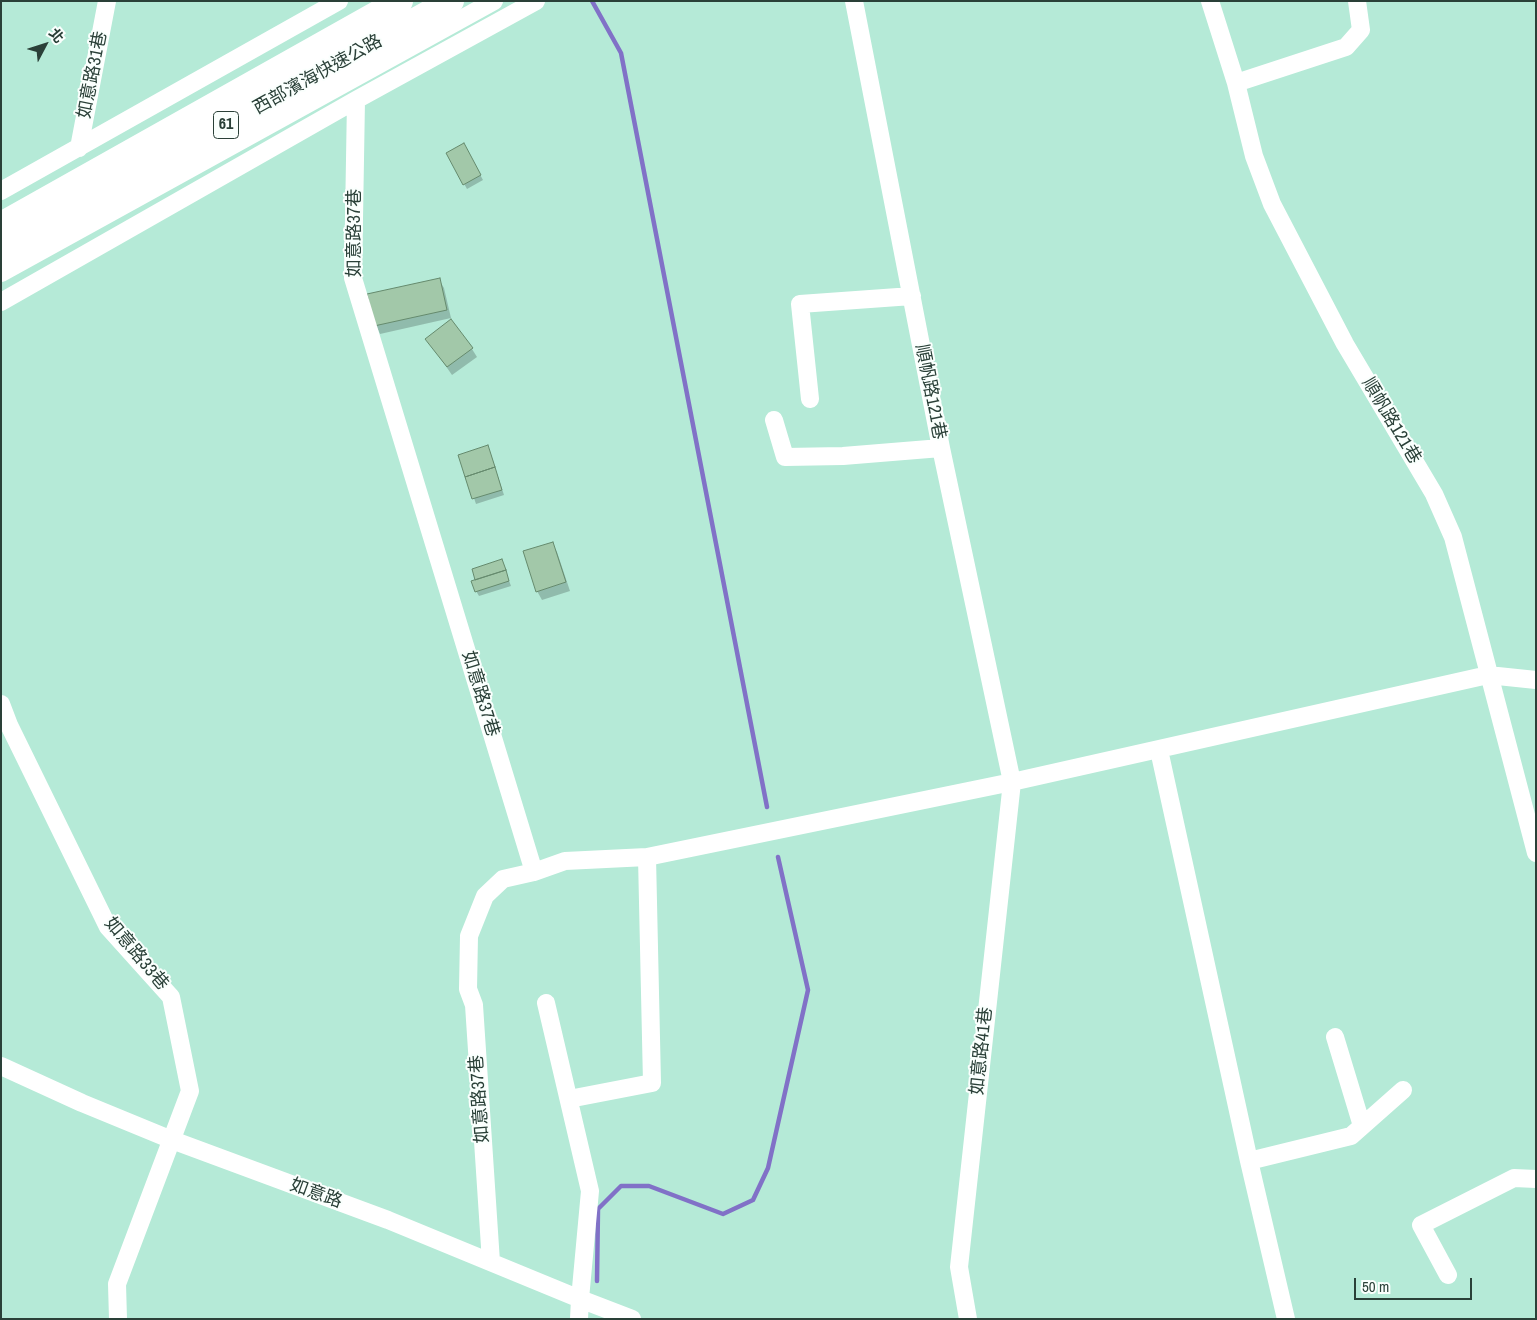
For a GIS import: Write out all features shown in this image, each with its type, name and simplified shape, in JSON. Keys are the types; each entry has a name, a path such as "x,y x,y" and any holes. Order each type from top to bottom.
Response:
{"highway":[{"name":"西部濱海快速公路","path":"1,225 400,1"},
{"name":"西部濱海快速公路","path":"1,250 451,1"}],"street":[{"name":"如意路31巷","path":"79,148 107,1"},
{"path":"1,191 339,1"},
{"path":"1,274 494,1"},
{"path":"1,302 356,100 536,1"},
{"name":"順帆路121巷","path":"854,1 941,448 1012,782"},
{"name":"順帆路121巷","path":"1210,1 1236,83 1254,156 1272,204 1345,344 1434,494 1453,537 1536,853"},
{"path":"1236,83 1346,47 1361,30 1357,1"},
{"name":"如意路37巷","path":"356,100 353,278 534,872 503,878 485,896 469,936 468,989 474,1005 491,1262"},
{"path":"810,399 800,304 912,296"},
{"path":"774,420 785,457 843,456 941,448"},
{"path":"534,872 565,861 647,857 1012,782 1488,675 1536,680"},
{"name":"如意路33巷","path":"1,704 5,726 108,927 171,997 190,1091 117,1284 118,1319"},
{"path":"1158,750 1286,1319"},
{"name":"如意路41巷","path":"968,1319 959,1267 1012,782"},
{"path":"569,1099 652,1083 647,857"},
{"path":"546,1003 590,1190 579,1319"},
{"path":"1335,1037 1362,1126"},
{"name":"如意路","path":"1,1066 82,1103 172,1140 388,1220 632,1319"},
{"path":"1249,1161 1351,1136 1403,1090"},
{"path":"1448,1275 1421,1225 1514,1178 1536,1179"}],"building":[{"path":"464,143 481,175 463,185 446,153"},
{"path":"440,278 447,310 374,326 367,294"},
{"path":"451,319 473,348 447,367 425,339"},
{"path":"488,445 495,467 465,477 458,455"},
{"path":"495,467 502,490 472,499 465,477"},
{"path":"553,542 566,582 536,592 523,551"},
{"path":"502,559 506,570 475,580 472,569"},
{"path":"506,570 509,581 475,592 471,581"}],"waterway":[{"path":"592,1 621,53 767,807"},
{"path":"597,1281 598,1209 621,1186 649,1186 723,1214 753,1200 768,1168 808,990 778,857"}]}
